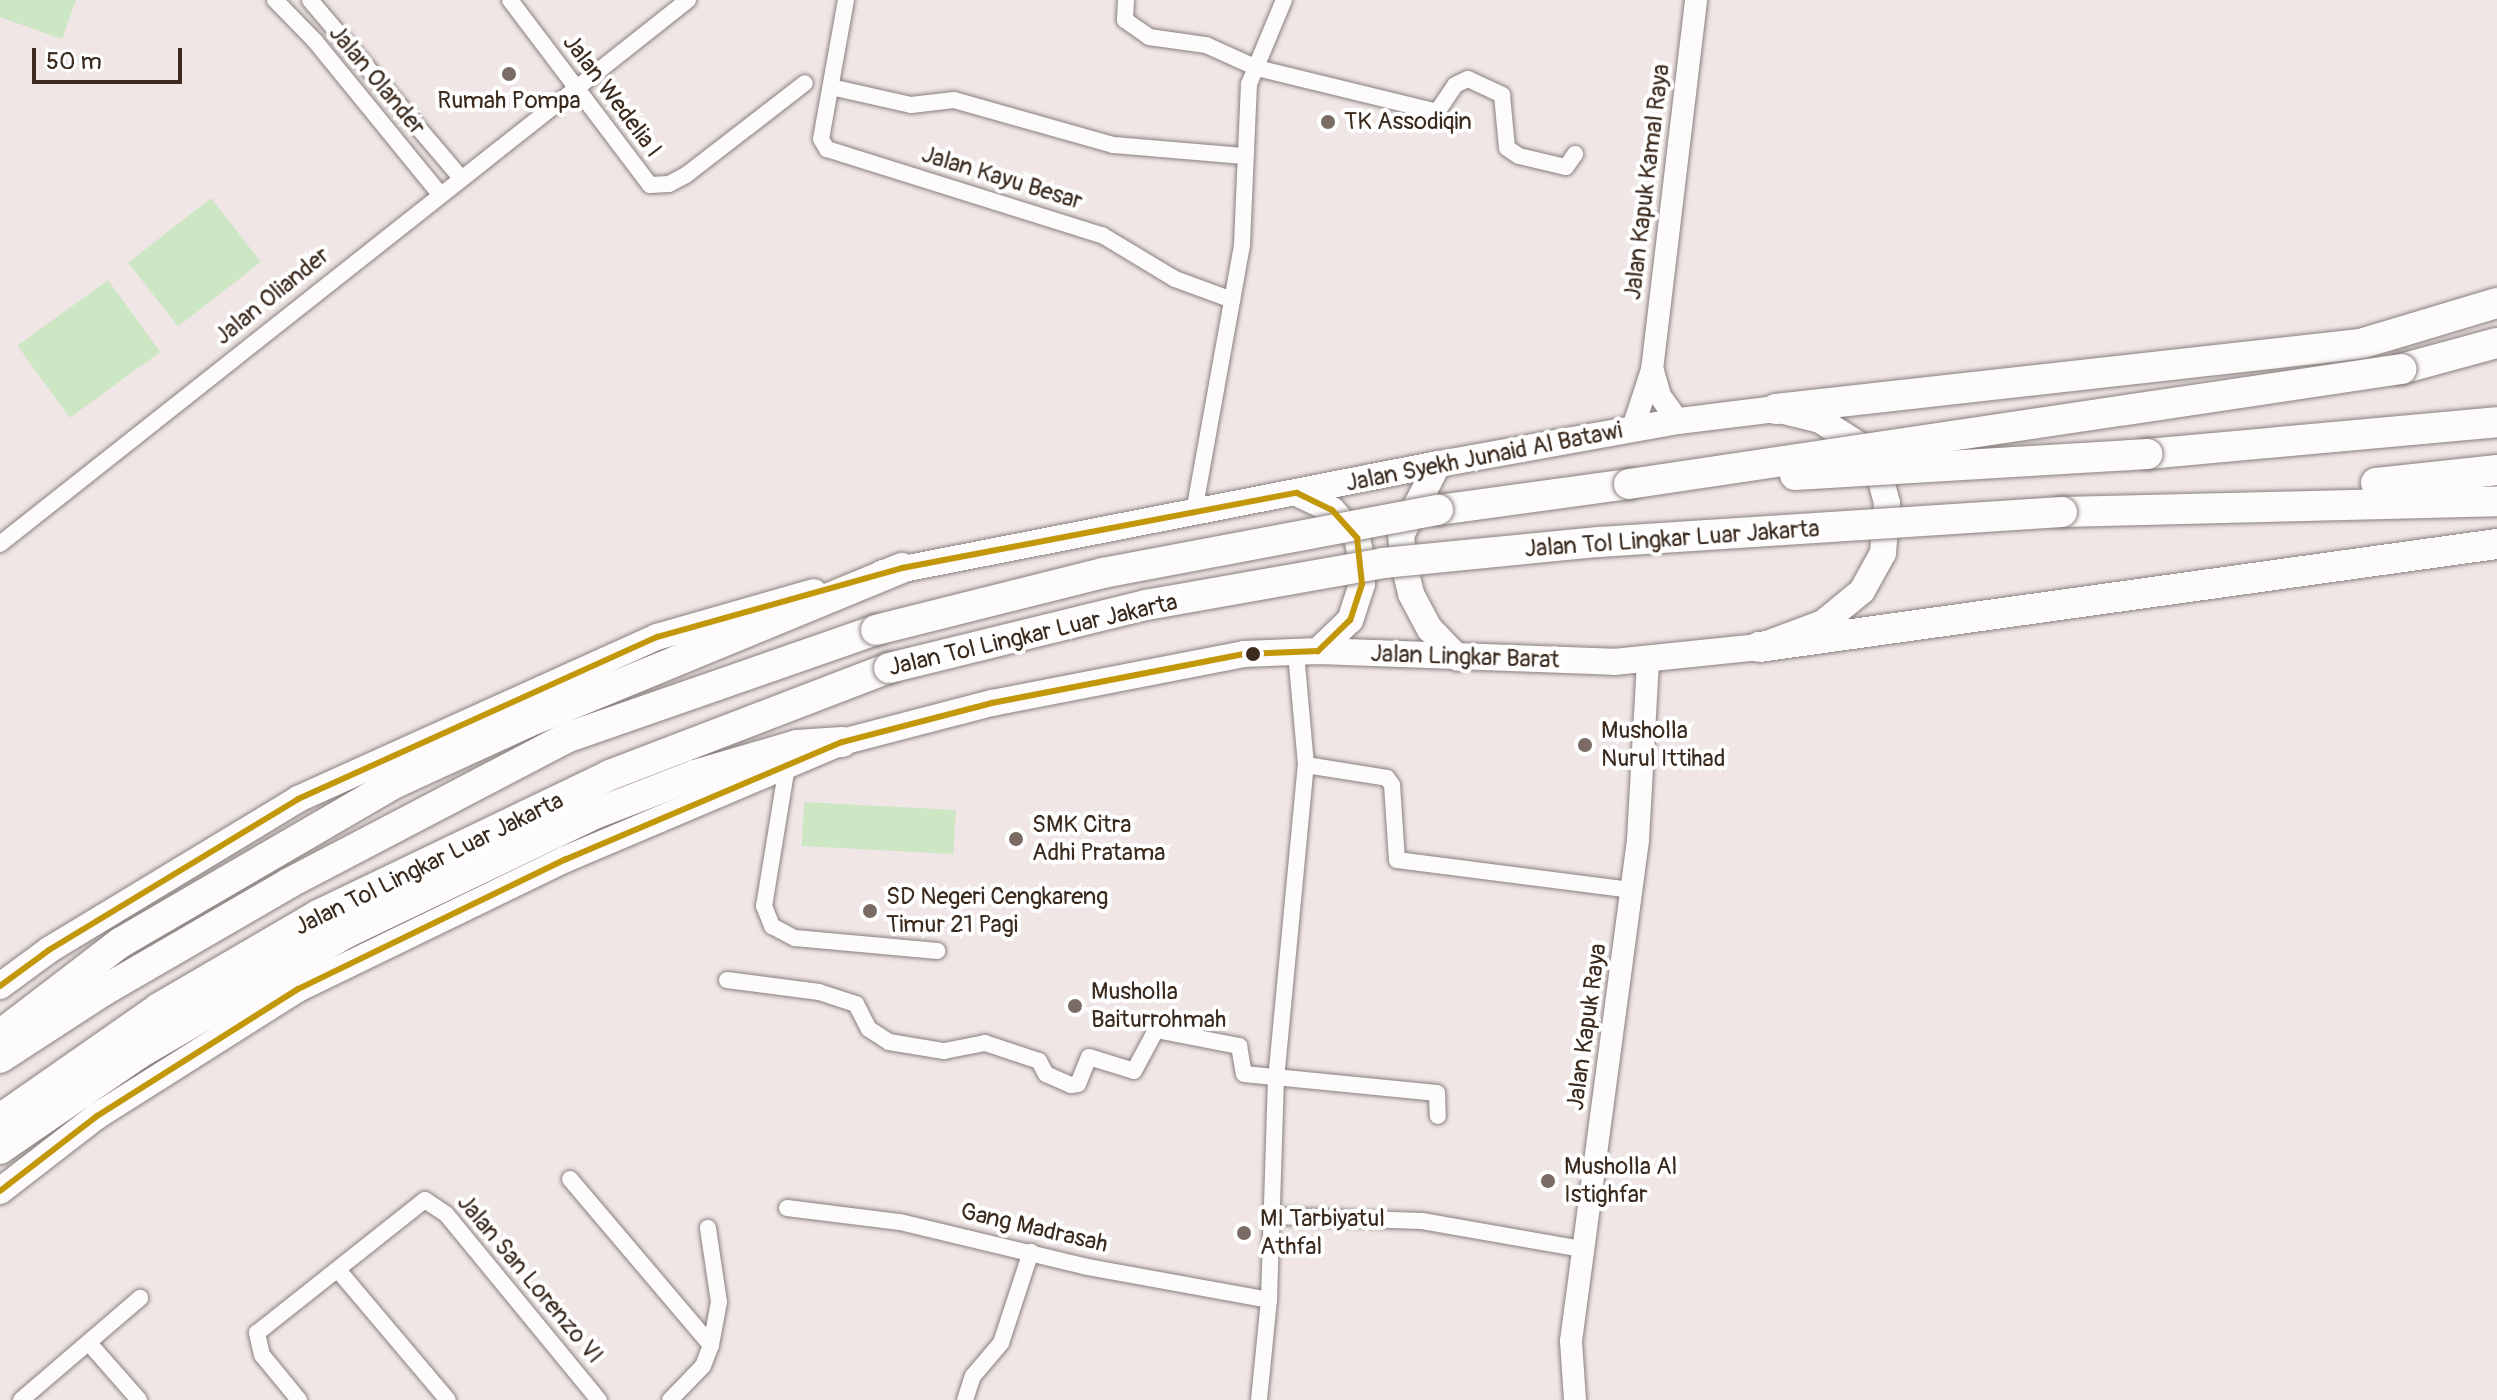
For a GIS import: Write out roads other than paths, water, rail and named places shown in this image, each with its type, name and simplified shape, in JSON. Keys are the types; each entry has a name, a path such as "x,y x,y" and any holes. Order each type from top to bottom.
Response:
{"highway":[{"path":"1776,409 2360,344 2497,303"},
{"path":"2432,360 2497,326"},
{"path":"1629,484 2401,369 2497,343"},
{"path":"1629,484 2147,454 2497,422"},
{"path":"2171,505 2497,470"},
{"name":"Jalan Tol Lingkar Luar Jakarta","path":"0,1058 103,991 289,883 566,738 876,630 1000,596 1371,520 1629,484"},
{"path":"2171,505 2497,501"},
{"name":"Jalan Tol Lingkar Luar Jakarta","path":"0,1119 159,1008 318,915 610,775 889,668 1146,605 1383,563 1599,542 2171,505"},
{"path":"1759,647 2497,544"},
{"path":"0,1035 120,943 395,783 526,723 902,568"},
{"path":"0,1149 138,1054 360,926 597,813 681,780 797,745 842,742"}],"main road":[{"name":"Jalan Kapuk Kamal Raya","path":"1633,428 1652,370 1696,0"},
{"name":"Jalan Kapuk Kamal Raya","path":"1652,370 1660,396 1678,421"},
{"name":"Jalan Syekh Junaid Al Batawi","path":"0,986 49,950 298,799 450,726 657,637 902,568 1633,428 1776,409"},
{"name":"Jalan Lingkar Barat","path":"0,1191 97,1116 298,989 566,859 842,742 1007,700 1244,654 1307,652 1458,658 1648,660 1759,647 1808,631 1845,607 1870,578 1887,536 1884,488 1859,445 1820,420 1776,409"},
{"path":"1438,464 1401,535 1404,565 1411,594 1430,629 1458,658"},
{"path":"1297,493 1332,510 1357,538 1362,561 1362,584 1350,620 1307,652"},
{"name":"Jalan Kapuk Raya","path":"1575,1400 1571,1341 1632,890 1648,660"}],"street":[{"name":"Jalan Olander","path":"275,0 315,41 439,193"},
{"name":"Jalan Olander","path":"310,0 460,177"},
{"name":"Jalan Wedelia I","path":"510,0 650,185 669,184 805,83"},
{"name":"Jalan Oliander","path":"0,544 439,193 688,0"},
{"name":"Jalan Kayu Besar","path":"846,0 821,139 827,149 1102,235 1175,279 1232,300"},
{"path":"1126,0 1125,20 1144,35 1206,45 1257,68 1437,112 1455,85 1468,79 1502,95 1507,148 1519,156 1566,167 1575,154"},
{"path":"1194,512 1242,244 1249,84 1284,0"},
{"path":"831,87 911,105 954,100 1113,145 1245,156"},
{"path":"1259,1400 1274,1216 1276,1080 1306,765 1307,652"},
{"path":"1306,765 1387,778 1392,785 1397,860 1632,890"},
{"path":"787,766 764,906 772,926 795,938 937,951"},
{"path":"727,980 819,992 856,1004 869,1029 889,1042 944,1051 985,1043 1039,1061 1046,1074 1071,1085 1078,1084 1089,1057 1134,1071 1156,1030 1239,1046 1244,1074 1276,1080 1435,1092 1438,1116"},
{"path":"570,1179 711,1345"},
{"name":"Jalan San Lorenzo VI","path":"299,1400 262,1355 257,1333 418,1202 431,1201 599,1400"},
{"name":"Gang Madrasah","path":"787,1208 873,1217 1269,1300"},
{"path":"1274,1216 1422,1221 1583,1249"},
{"path":"670,1400 703,1366 711,1345 719,1302 708,1228"},
{"path":"965,1400 973,1376 1001,1343 1031,1252"},
{"path":"338,1270 448,1400"},
{"path":"21,1400 140,1298"},
{"path":"89,1343 139,1400"}],"place":[{"name":"Rumah Pompa","path":"509,74"},
{"name":"TK Assodiqin","path":"1328,122"},
{"name":"Musholla Nurul Ittihad","path":"1585,745"},
{"name":"SMK Citra Adhi Pratama","path":"1016,839"},
{"name":"SD Negeri Cengkareng Timur 21 Pagi","path":"870,911"},
{"name":"Musholla Baiturrohmah","path":"1075,1006"},
{"name":"Musholla Al Istighfar","path":"1548,1181"},
{"name":"MI Tarbiyatul Athfal","path":"1244,1233"}]}
